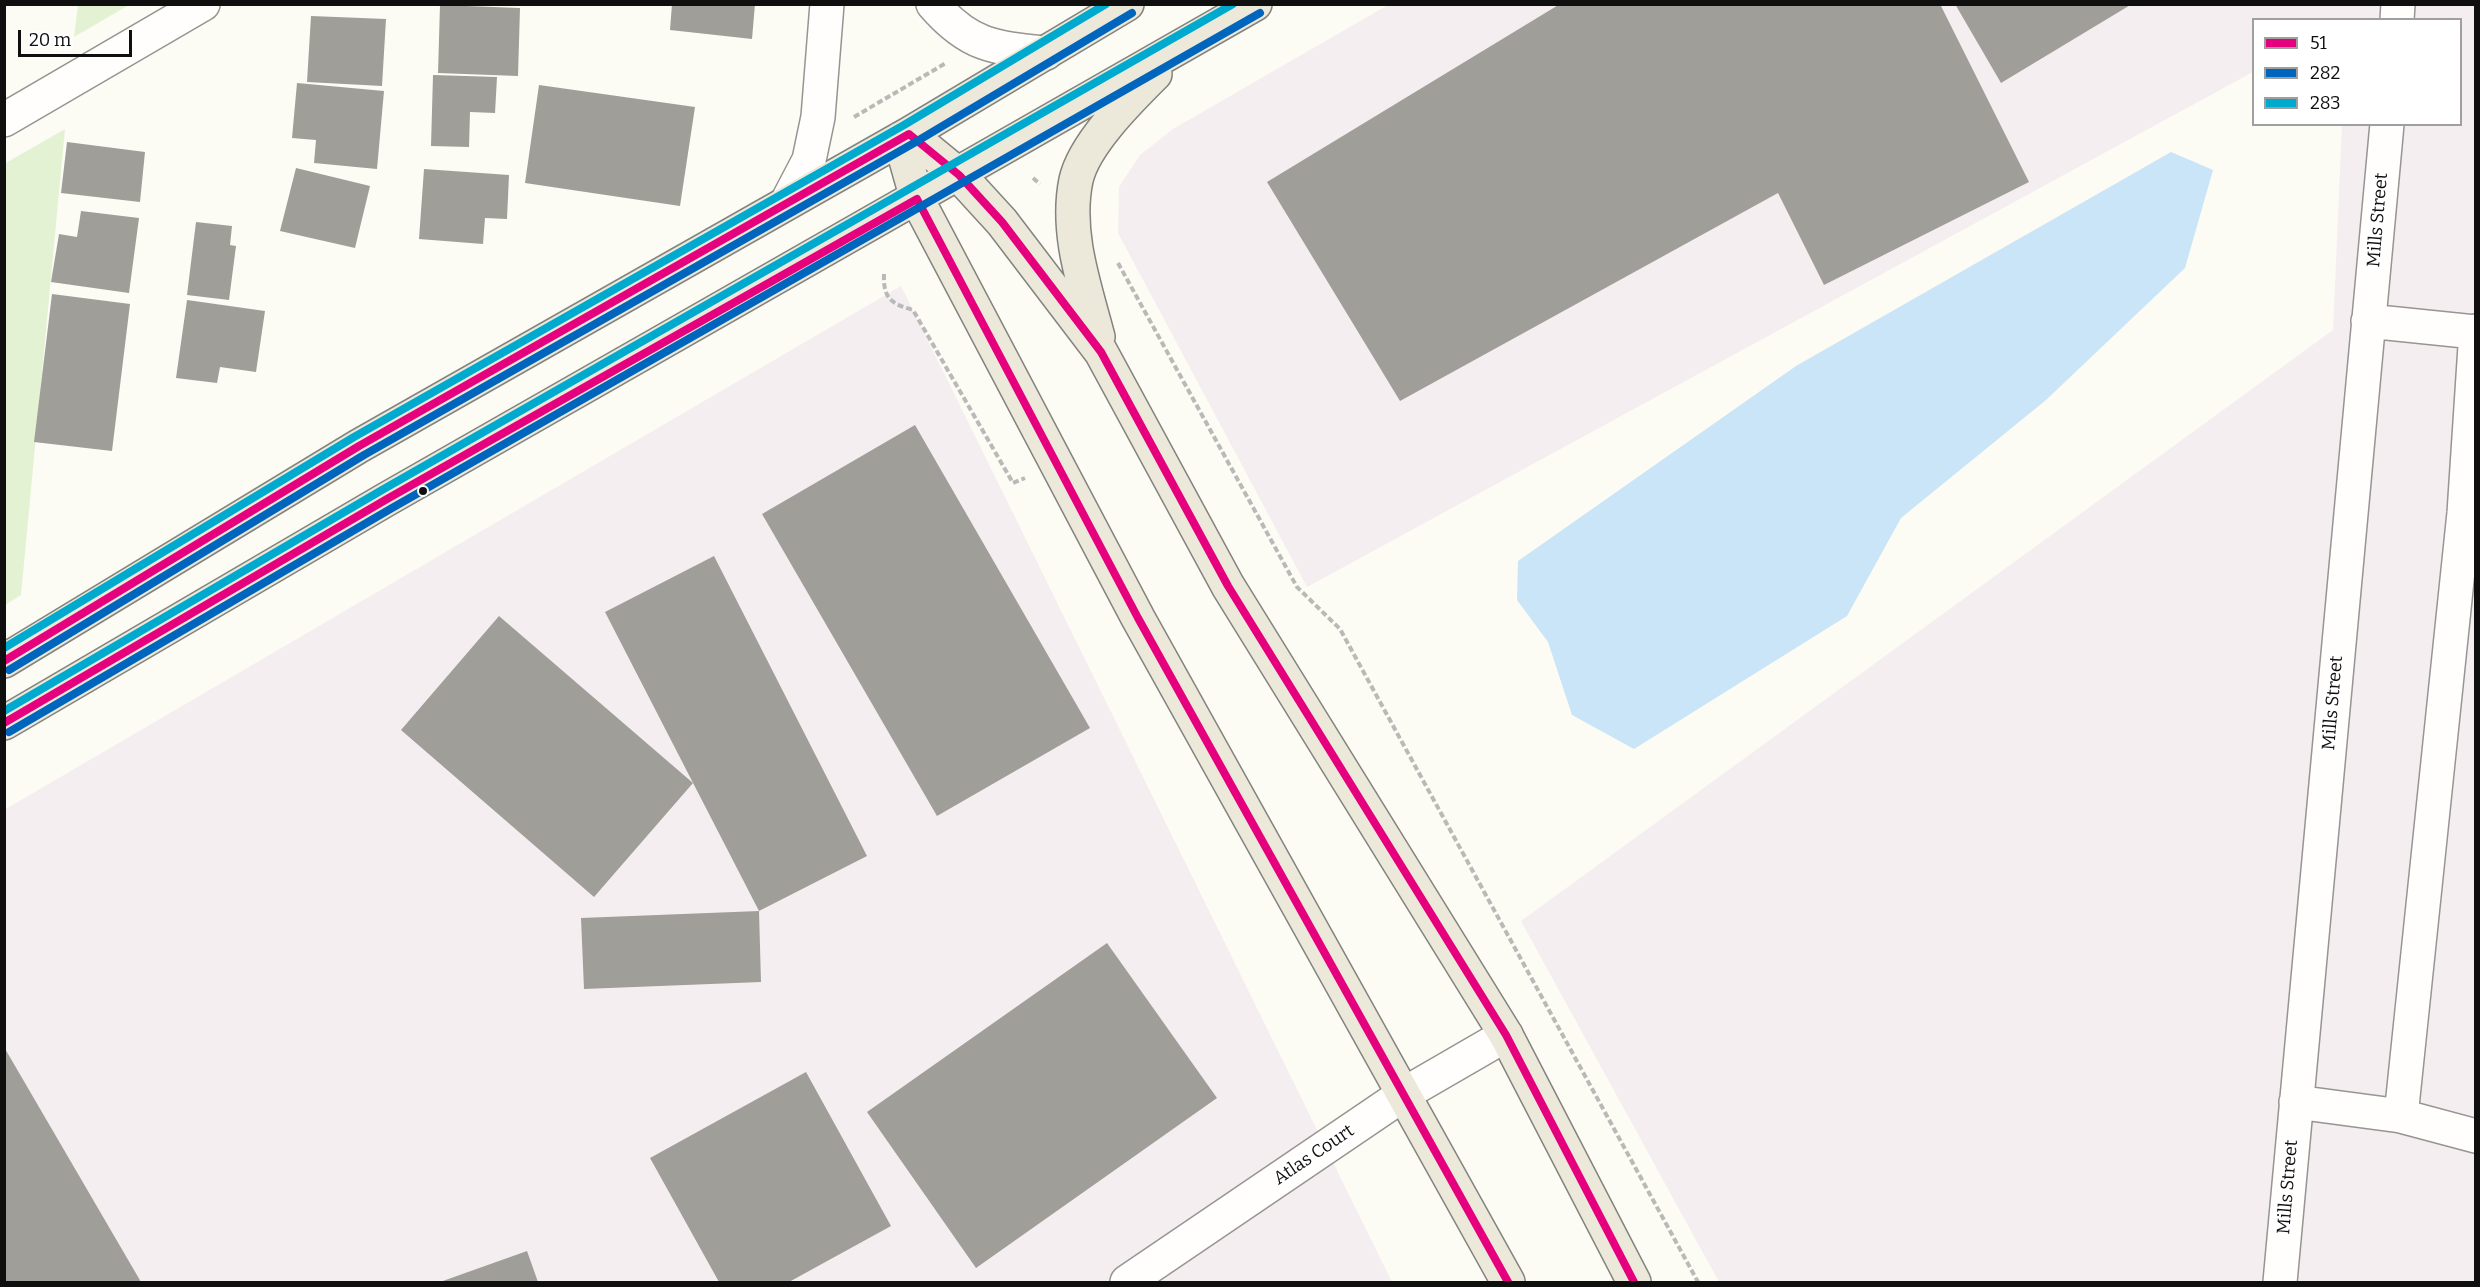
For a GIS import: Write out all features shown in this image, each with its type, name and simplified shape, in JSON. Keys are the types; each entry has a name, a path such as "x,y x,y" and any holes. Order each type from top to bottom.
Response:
{"main road":[{"path":"4,661 359,446 904,137 1127,4"},
{"path":"4,723 387,499 917,199 1255,4"},
{"path":"1101,352 1074,240 1073,213 1077,178 1108,123 1184,45"},
{"path":"904,137 959,175 1002,222 1101,352 1228,586 1506,1035 1634,1282"},
{"path":"904,137 917,199 1056,464 1138,618 1508,1282"}],"street":[{"path":"4,120 202,4"},
{"path":"787,202 809,160 818,117 827,4"},
{"path":"933,4 962,33 984,44 1046,54"},
{"name":"Mills Street","path":"2280,1282 2387,126"},
{"path":"2368,321 2475,332 2464,513 2401,1116"},
{"name":"Atlas Court","path":"1127,1282 1404,1094 1506,1035"},
{"path":"2296,1102 2401,1116 2475,1137"}],"path":[{"path":"850,119 949,62"},
{"path":"1034,178 1073,213"},
{"path":"1118,262 1297,587 1340,629 1698,1282"},
{"path":"884,274 883,288 891,301 913,310 1013,483 1056,464"}],"shaded area":[{"path":"1388,5 2475,5 2475,1282 1719,1282 1521,921 2333,330 2342,126 2462,126 2462,18 2252,18 2252,73 1307,587 1118,233 1119,187 1140,155 1173,129"},
{"path":"901,286 1392,1282 5,1282 4,810"}],"green space":[{"path":"78,4 129,5 74,37"},
{"path":"65,129 21,595 5,605 4,164"}],"water":[{"path":"2171,152 2213,170 2185,268 2046,400 1901,518 1847,616 1634,749 1572,715 1548,642 1517,600 1518,561 1796,366"}],"building":[{"path":"672,4 755,4 752,39 670,30"},
{"path":"1560,4 1940,4 2029,182 1824,285 1778,193 1400,401 1267,182"},
{"path":"1955,4 2132,4 2001,83"},
{"path":"440,5 520,8 518,76 438,73"},
{"path":"311,16 386,19 382,86 307,82"},
{"path":"433,75 497,77 495,113 470,112 469,147 431,146"},
{"path":"297,83 384,91 377,169 314,163 316,140 292,138"},
{"path":"539,85 695,107 680,206 525,183"},
{"path":"67,142 145,152 140,202 61,193"},
{"path":"296,168 370,186 355,248 280,231"},
{"path":"424,169 509,175 507,219 485,218 483,244 419,239"},
{"path":"81,211 139,218 129,293 51,282 59,234 77,237"},
{"path":"196,222 232,226 230,245 236,246 229,300 187,295"},
{"path":"52,294 130,304 112,451 34,442"},
{"path":"187,300 265,311 256,372 220,367 217,383 176,378"},
{"path":"915,425 1090,728 937,816 762,514"},
{"path":"714,556 867,856 759,911 605,612"},
{"path":"499,616 693,783 594,897 401,730"},
{"path":"759,911 761,982 584,989 581,918"},
{"path":"1107,943 1217,1098 976,1268 867,1112"},
{"path":"4,1047 141,1282 4,1282"},
{"path":"806,1072 891,1226 789,1282 719,1282 650,1158"},
{"path":"527,1251 538,1282 440,1282"}],"transit line":[{"name":"283","path":"4,648 354,437 904,125 1106,4"},
{"name":"283","path":"4,711 382,490 1233,4"},
{"name":"282","path":"9,670 364,455 914,143 1132,13"},
{"name":"282","path":"9,732 392,508 1260,13"},
{"name":"51","path":"4,661 359,446 909,134 959,175 1002,222 1101,352 1228,586 1506,1035 1634,1282"},
{"name":"51","path":"4,723 387,499 917,199 1138,618 1508,1282"}]}
